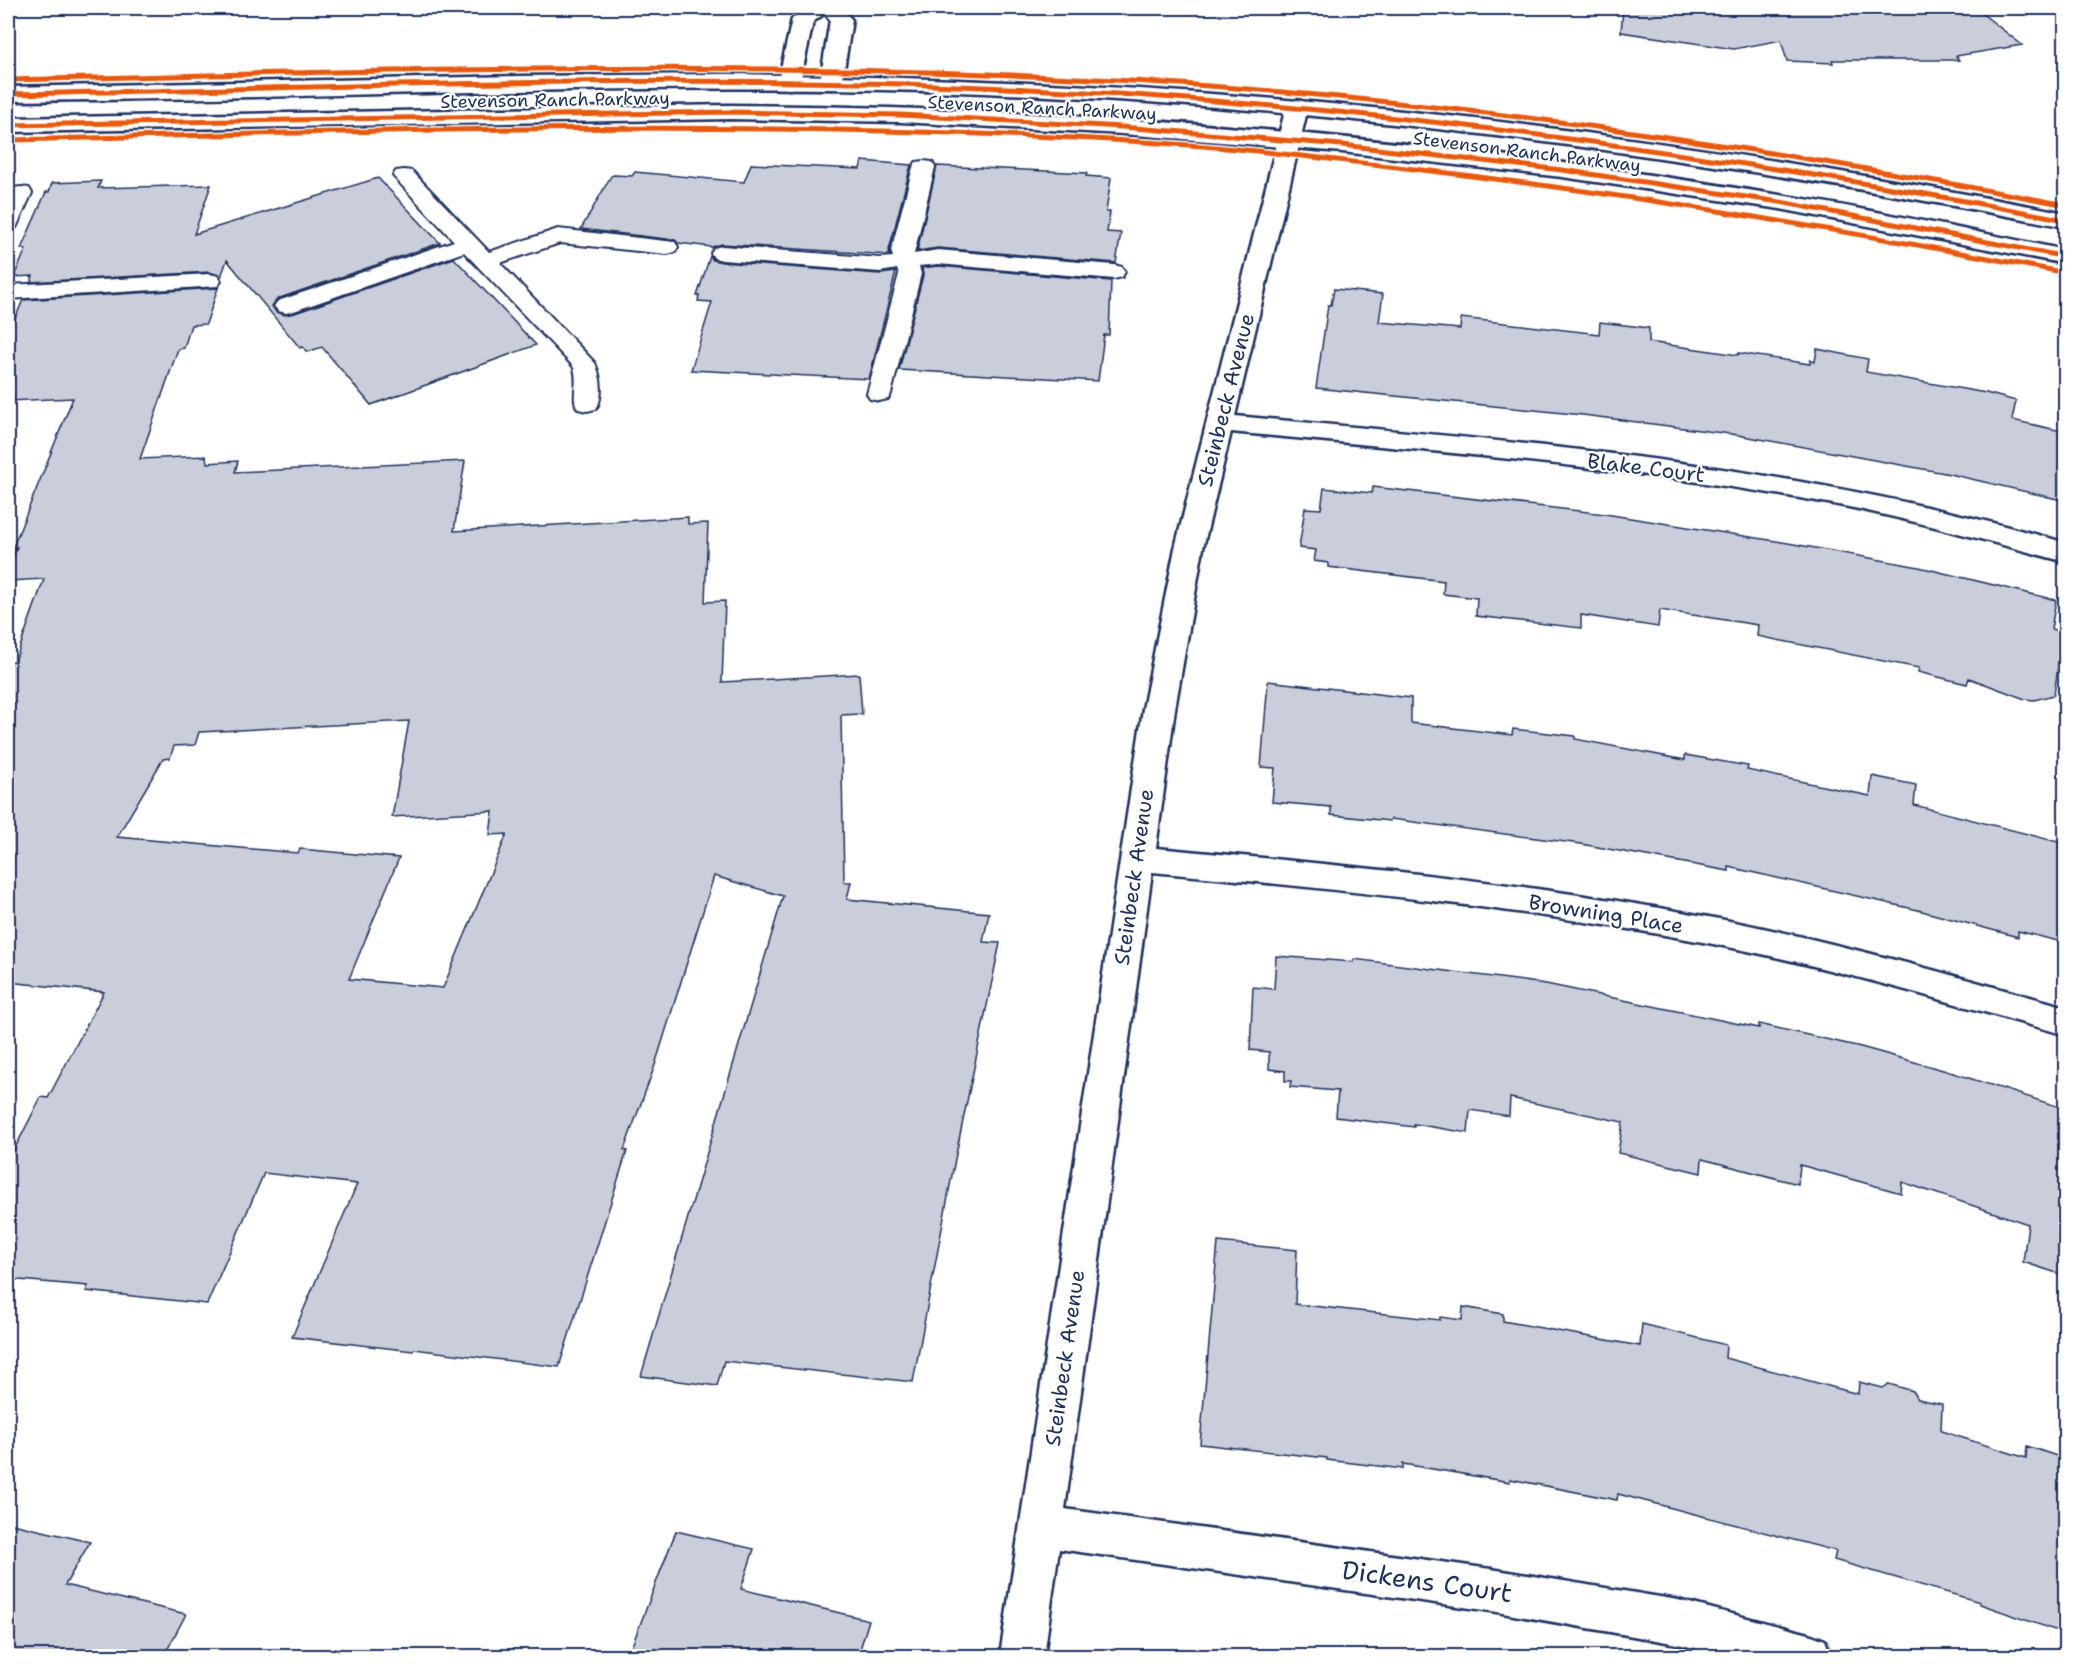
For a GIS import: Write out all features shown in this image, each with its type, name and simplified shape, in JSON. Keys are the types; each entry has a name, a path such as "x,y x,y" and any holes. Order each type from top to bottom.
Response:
{"main road":[{"path":"789,82 803,19 819,8"},
{"path":"831,82 841,20 832,8"},
{"name":"Stevenson Ranch Parkway","path":"8,94 483,82 831,82 1085,92 1297,107 1637,147 1879,184 2066,220"},
{"name":"Steinbeck Avenue","path":"1022,1656 1159,709 1186,559 1297,107"},
{"name":"Stevenson Ranch Parkway","path":"8,124 550,114 790,113 896,115 1039,122 1287,141 1505,163 1777,201 2066,257"},
{"name":"Blake Court","path":"1219,423 1520,452 1674,470 1917,513 2066,553"},
{"name":"Browning Place","path":"1137,858 1370,880 1542,903 1709,930 1861,964 2066,1021"},
{"name":"Dickens Court","path":"1041,1526 1503,1592 1678,1622 1809,1656"}],"lane":[{"path":"879,394 910,274 902,251 924,167"},
{"path":"404,176 583,363 589,375 587,404"},
{"path":"8,223 21,194"},
{"path":"486,260 558,236 667,247"},
{"path":"286,306 469,243"},
{"path":"722,253 880,265 938,257 1114,272"},
{"path":"8,292 210,281"}],"building":[{"path":"1623,8 1975,8 2022,45 1956,56 1959,60 1832,60 1833,63 1787,61 1781,40 1734,49 1621,32"},
{"path":"862,161 911,165 889,250 890,255 722,244 712,247 678,243 675,240 581,229 611,176 614,175 632,176 635,172 744,182 751,164 860,169"},
{"path":"937,166 1087,173 1086,176 1111,178 1106,212 1110,212 1107,232 1121,233 1116,263 938,248 917,251"},
{"path":"378,178 440,243 277,299 272,306 276,312 285,315 295,313 454,258 536,345 371,405 322,347 307,352 303,347 300,348 227,260 221,277 210,272 31,282 33,276 14,277 26,249 21,249 52,183 101,181 98,188 211,185 194,234"},
{"path":"710,256 713,260 722,262 880,274 896,272 869,379 691,370 712,302 698,301 699,296 697,296"},
{"path":"938,266 1111,281 1109,335 1104,335 1098,381 899,370 923,275 922,268"},
{"path":"218,288 206,324 191,325 184,348 178,349 140,459 206,456 207,463 238,461 235,472 465,461 454,531 688,517 688,524 708,523 705,602 725,601 722,682 859,674 862,714 841,715 844,882 851,882 847,899 989,913 983,942 1000,943 955,1159 913,1382 724,1361 717,1386 641,1376 783,896 714,876 655,1065 624,1150 627,1151 559,1367 292,1337 357,1184 264,1173 207,1304 86,1291 88,1286 8,1279 8,1162 41,1097 48,1098 104,992 8,982 8,662 15,661 44,579 8,581 8,569 17,547 13,547 73,398 8,401 8,335 23,300","holes":["409,721 392,817 493,811 490,835 507,834 443,988 349,979 399,858 300,849 298,853 117,837 163,759 170,758 174,746 195,745 199,732"]},
{"path":"1334,289 1383,294 1379,322 1460,329 1461,318 1599,334 1600,322 1649,328 1649,342 1810,364 1810,360 1815,362 1817,349 1868,359 1866,372 1986,393 2016,401 2012,420 2066,432 2066,501 1950,474 1738,435 1583,415 1316,388 1328,305 1331,305"},
{"path":"1373,487 1605,514 1788,543 1919,567 2056,600 2051,629 2063,632 2054,695 2034,700 2025,699 1969,678 1967,684 1918,672 1919,668 1757,636 1758,625 1660,610 1658,627 1581,615 1581,628 1476,616 1477,598 1443,594 1444,581 1328,567 1328,563 1314,561 1316,550 1299,548 1305,508 1321,509 1324,488 1372,493"},
{"path":"1268,681 1411,698 1411,723 1512,735 1513,729 1575,736 1575,739 1685,760 1685,755 1748,766 1747,770 1870,796 1872,776 1916,785 1914,805 2066,844 2066,943 2018,931 2018,937 1918,910 1729,867 1729,871 1581,844 1391,819 1390,821 1331,815 1331,807 1272,802 1275,768 1261,767"},
{"path":"1276,956 1353,962 1354,959 1546,984 1759,1028 1759,1024 1861,1047 1950,1072 2066,1109 2066,1276 2023,1262 2028,1224 1902,1182 1901,1193 1800,1165 1798,1184 1702,1159 1701,1173 1618,1153 1623,1122 1510,1098 1509,1116 1470,1110 1468,1133 1414,1124 1414,1127 1336,1117 1338,1091 1290,1087 1291,1081 1285,1081 1285,1071 1269,1069 1269,1052 1250,1050 1253,987 1274,989"},
{"path":"1218,1242 1297,1250 1295,1304 1440,1320 1440,1317 1462,1320 1463,1307 1503,1314 1503,1321 1640,1346 1642,1324 1726,1345 1725,1358 1858,1394 1859,1382 1883,1388 1889,1384 1913,1391 1918,1399 1942,1404 1941,1431 2026,1458 2027,1446 2066,1459 2066,1634 1980,1604 1980,1602 1834,1560 1836,1551 1618,1494 1617,1500 1510,1479 1510,1482 1403,1464 1403,1469 1200,1444"},
{"path":"8,1523 90,1542 65,1585 186,1614 164,1656 8,1656"},
{"path":"676,1531 754,1549 741,1589 869,1620 858,1656 628,1656"}],"cycle path":[{"path":"8,80 532,69 794,69 1056,77 1183,84 1437,107 1689,139 1941,181 2066,205"},
{"path":"8,94 623,81 725,81 984,87 1139,95 1450,122 1605,142 1759,164 2066,220"},
{"path":"8,125 730,112 901,115 1122,127 1342,145 1671,185 1852,215 2066,257"},
{"path":"8,140 403,130 698,128 949,133 1202,146 1456,174 1631,197 1805,224 2066,273"}]}
